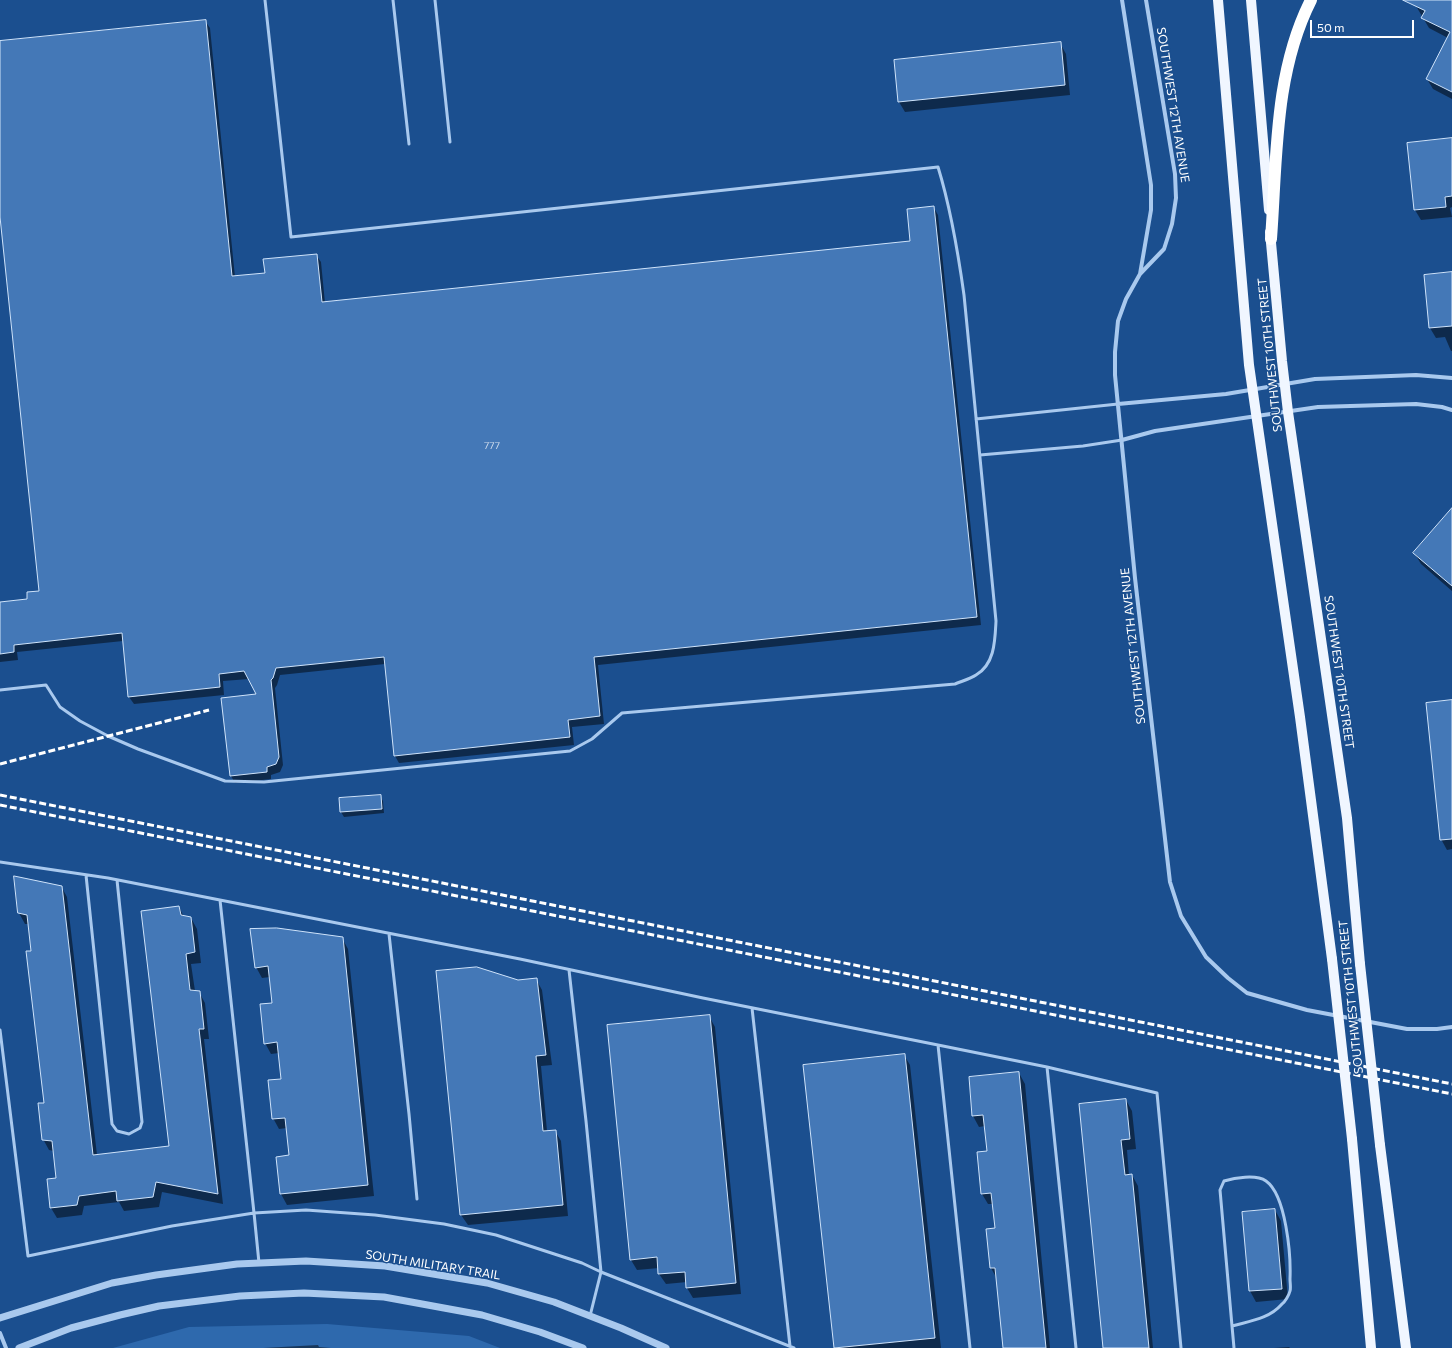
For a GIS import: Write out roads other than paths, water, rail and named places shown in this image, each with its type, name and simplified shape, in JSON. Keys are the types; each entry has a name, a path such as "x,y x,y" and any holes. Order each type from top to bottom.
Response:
{"highway":[{"path":"1271,239 1279,121 1283,86 1292,46 1305,12 1312,0"}],"main road":[{"name":"SOUTHWEST 10TH STREET","path":"1218,0 1245,321 1253,390 1300,717 1332,959 1352,1139 1371,1348"},
{"name":"SOUTHWEST 10TH STREET","path":"1251,0 1271,239 1288,412 1347,818 1360,964 1380,1145 1406,1348"}],"street":[{"name":"SOUTHWEST 12TH AVENUE","path":"1122,0 1151,185 1151,210 1140,274"},
{"name":"SOUTHWEST 12TH AVENUE","path":"1146,0 1175,174 1176,198 1172,224 1164,249 1140,274 1126,299 1118,321 1115,352 1115,375 1135,578 1170,882 1181,916 1206,957 1228,978 1247,993 1307,1010 1407,1029 1437,1029 1452,1027"},
{"path":"1118,404 1226,394 1315,380 1416,375 1452,378"},
{"path":"1122,440 1156,431 1318,407 1416,404 1442,407 1452,410"},
{"name":"SOUTH MILITARY TRAIL","path":"0,1318 112,1283 156,1275 237,1264 306,1261 385,1266 488,1282 554,1302 666,1348"},
{"path":"19,1348 71,1328 159,1306 240,1296 304,1293 384,1297 482,1315 540,1332 583,1348"},
{"path":"0,1333 6,1348"}],"lane":[{"path":"0,690 46,685 60,707 80,721 114,739 225,781 264,782 570,751 592,739 622,713 956,684 977,675 988,663 994,651 996,620 959,256 946,192 938,167 291,237 265,0"},
{"path":"393,0 409,144"},
{"path":"435,0 450,142"},
{"path":"976,418 1118,404"},
{"path":"980,455 1083,446 1122,440"},
{"path":"0,862 117,880 220,900 1048,1067 1156,1093 1181,1348"},
{"path":"86,875 112,1124 117,1131 129,1134 140,1128 142,1122 117,880"},
{"path":"220,900 260,1263"},
{"path":"389,934 417,1199"},
{"path":"569,970 601,1272 590,1316"},
{"path":"752,1008 790,1346"},
{"path":"0,1030 2,1068 28,1256 172,1226 254,1213 306,1210 375,1215 444,1224 496,1235 582,1263 601,1272 794,1348"},
{"path":"938,1045 970,1348"},
{"path":"1048,1067 1076,1348"},
{"path":"1232,1326 1264,1318 1282,1305 1290,1292 1291,1262 1288,1238 1281,1206 1273,1187 1264,1179 1245,1177 1232,1178 1224,1182 1220,1190 1232,1326 1234,1348"}],"railway":[{"path":"0,764 209,710"},
{"path":"0,795 1452,1084"},
{"path":"0,805 1452,1094"}]}
